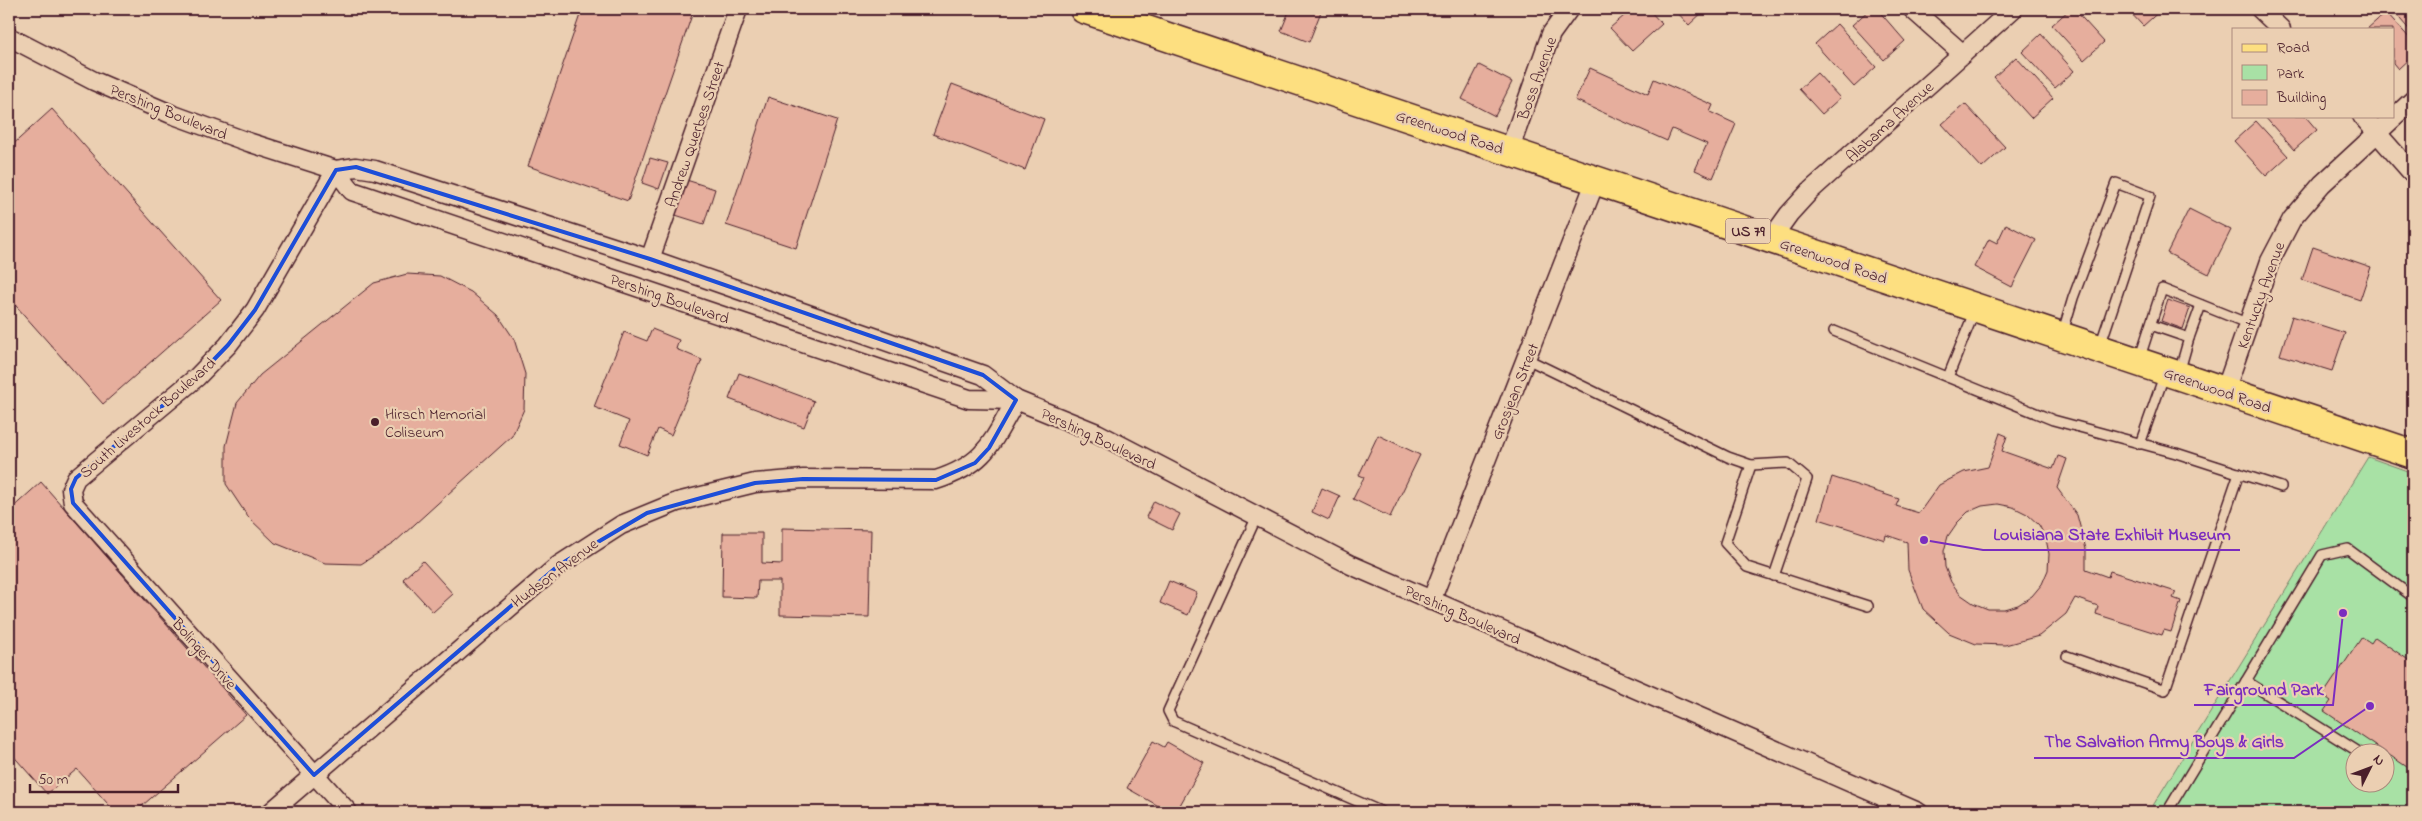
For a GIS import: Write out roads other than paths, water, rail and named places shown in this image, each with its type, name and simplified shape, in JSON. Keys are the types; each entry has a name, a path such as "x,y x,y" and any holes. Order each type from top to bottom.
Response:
{"main road":[{"name":"Greenwood Road","path":"1084,9 1125,15 1509,151 2413,454"}],"street":[{"name":"Andrew Querbes Street","path":"650,259 738,9"},
{"name":"Boss Avenue","path":"1509,151 1550,34 1569,9"},
{"path":"1912,9 1963,54"},
{"name":"Alabama Avenue","path":"1771,239 1788,214 1810,191 2014,9"},
{"path":"2260,9 2280,28"},
{"name":"Pershing Boulevard","path":"9,37 94,81 171,114 248,142 336,170 356,167 375,170 650,259 820,320 983,375 1016,400 1097,433 1352,565 1883,805 1918,812"},
{"name":"Kentucky Avenue","path":"2394,117 2413,100"},
{"path":"2364,118 2413,174"},
{"name":"Kentucky Avenue","path":"2225,391 2270,261 2292,219 2322,184 2393,118"},
{"name":"Pershing Boulevard","path":"336,170 352,191 969,399 1016,400"},
{"name":"South Livestock Boulevard","path":"71,489 76,478 197,377 228,345 255,310 336,170"},
{"name":"Grosjean Street","path":"1431,601 1596,180"},
{"name":"Hudson Avenue","path":"271,812 559,565 621,525 677,502 755,483 803,479 936,480 957,473 974,463 989,448 1016,400"},
{"name":"Bolinger Drive","path":"71,489 73,503 348,812"}],"lane":[{"path":"2061,336 2072,298 2116,183 2150,196 2099,348"},
{"path":"2138,362 2162,289 2248,324"},
{"path":"2140,444 2189,338 2202,304"},
{"path":"1948,377 1976,308"},
{"path":"2151,325 2189,338"},
{"path":"1834,330 2053,420 2239,473 2281,487"},
{"path":"1527,359 1728,457 1751,466 1788,463 1807,479 1774,576"},
{"path":"1751,466 1724,543 1747,567 1868,606"},
{"path":"2067,656 2165,690 2239,473"},
{"path":"1257,516 1168,711 1173,721 1382,812"},
{"path":"2167,812 2322,555 2348,549 2413,597"},
{"path":"2246,681 2346,744"}],"place":[{"name":"Hirsch Memorial Coliseum","path":"375,422"},
{"name":"Louisiana State Exhibit Museum","path":"1924,540"},
{"name":"Fairground Park","path":"2343,613"},
{"name":"The Salvation Army Boys & Girls","path":"2370,706"}]}
